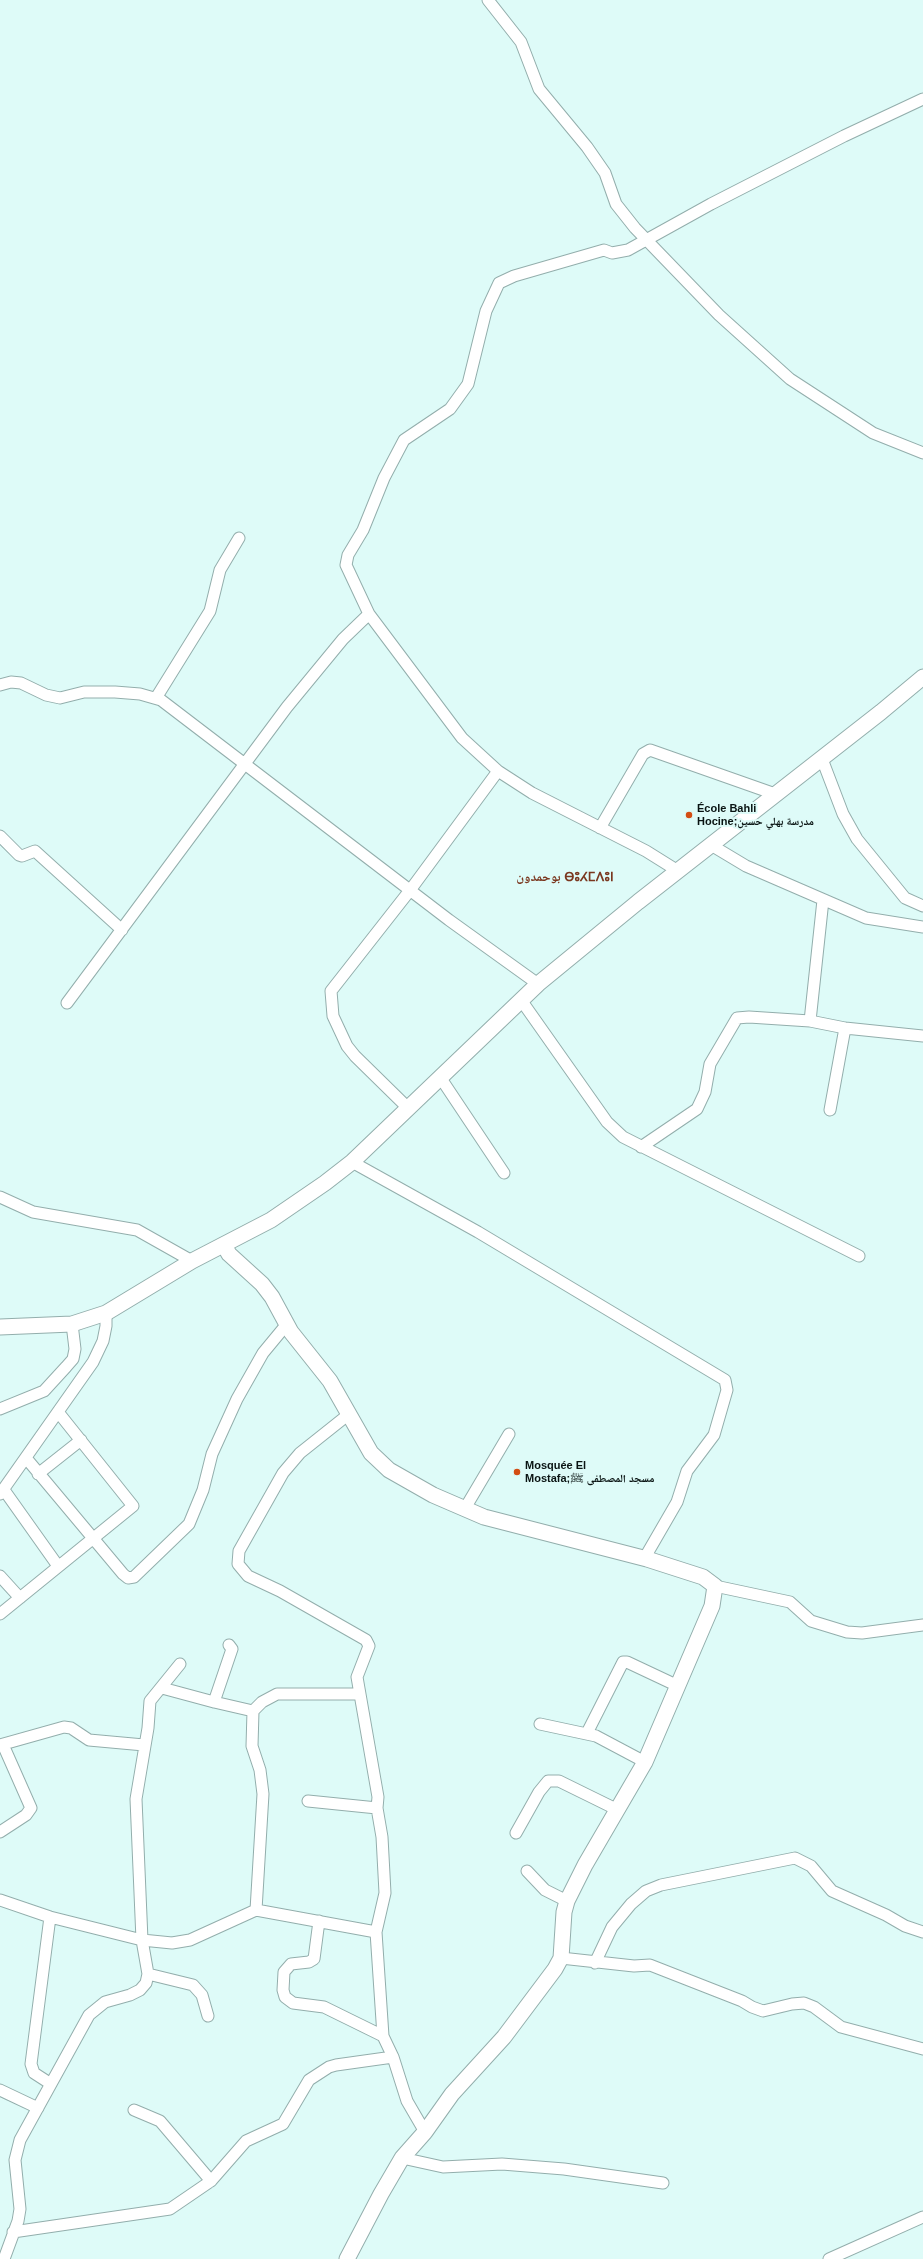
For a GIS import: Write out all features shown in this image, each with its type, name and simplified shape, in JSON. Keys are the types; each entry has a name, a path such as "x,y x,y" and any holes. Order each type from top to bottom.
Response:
{"street":[{"path":"488,0 523,45 539,89 587,146 605,173 616,204 647,240 719,315 790,379 873,433 923,453"},
{"path":"678,871 646,850 532,794 498,771 462,738 369,614 346,565 348,556 363,530 384,478 404,440 450,409 468,384 486,310 499,283 514,276 604,250 612,253 619,253 647,240 711,204 844,136 923,100"},
{"path":"156,698 210,611 220,570 239,538"},
{"path":"67,1003 244,763 316,671 343,639 369,614"},
{"path":"0,1327 72,1324 106,1313 192,1261 271,1220 352,1162 538,984 775,794 822,759 923,676"},
{"path":"1,683 21,683 46,695 60,698 84,692 140,694 156,698 411,889 449,920 538,984"},
{"path":"600,828 643,754 650,750 775,794"},
{"path":"822,759 842,814 857,839 905,898 923,906"},
{"path":"408,1108 347,1046 339,1031 331,1003 333,987 411,889 498,771"},
{"path":"0,836 19,855 22,856 35,850 122,930"},
{"path":"711,845 746,866 866,918 923,927"},
{"path":"810,1021 823,900"},
{"path":"521,1000 606,1122 623,1137 859,1256"},
{"path":"641,1147 696,1109 705,1092 710,1064 737,1018 749,1017 810,1021 845,1028 923,1036"},
{"path":"830,1110 845,1028"},
{"path":"440,1077 504,1173"},
{"path":"352,1162 478,1232 725,1380 727,1390 714,1435 687,1471 678,1502 644,1559"},
{"path":"0,1196 33,1212 137,1230 192,1261"},
{"path":"224,1245 229,1254 262,1284 301,1347 330,1381 361,1438 379,1462 398,1477 464,1510 516,1527 644,1559 703,1577 715,1586 790,1602 811,1621 847,1632 862,1633 923,1625"},
{"path":"58,1566 2,1492 93,1362 103,1341 106,1326 106,1313"},
{"path":"0,1409 44,1391 66,1367 72,1359 76,1349 72,1324"},
{"path":"26,1458 126,1576 131,1578 184,1530 192,1518 203,1490 212,1454 237,1399 263,1353 286,1324"},
{"path":"0,1614 133,1506 133,1504 58,1412"},
{"path":"349,1414 300,1453 283,1473 239,1551 238,1564 248,1576 280,1591 366,1640 370,1646 356,1677 378,1796 377,1808 382,1837 385,1893 376,1932 383,2036 394,2057 407,2101 425,2132"},
{"path":"464,1510 509,1434"},
{"path":"38,1474 81,1440"},
{"path":"0,1576 20,1598"},
{"path":"347,2259 381,2194 402,2158 425,2132 452,2094 520,2017 561,1958 566,1901 585,1865 645,1762 712,1606 715,1586"},
{"path":"214,1702 232,1649 229,1645"},
{"path":"587,1733 623,1662 627,1662 678,1686"},
{"path":"4,2259 18,2221 20,2209 16,2155 20,2140 89,2015 105,2002 130,1995 140,1990 146,1983 148,1974 142,1940 136,1799 150,1701 180,1664"},
{"path":"162,1688 253,1711"},
{"path":"256,1910 263,1794 260,1770 252,1746 253,1711 262,1702 277,1694 359,1694"},
{"path":"540,1724 587,1733 645,1762"},
{"path":"0,1832 26,1815 31,1808 4,1747 1,1745 64,1727 71,1728 89,1740 144,1745"},
{"path":"516,1833 539,1792 548,1781 559,1781 618,1810"},
{"path":"308,1801 377,1808"},
{"path":"595,1962 612,1927 631,1904 646,1891 676,1882 795,1858 811,1866 832,1891 886,1915 905,1926 923,1932"},
{"path":"527,1871 545,1890 566,1901"},
{"path":"0,1900 50,1917 142,1940 172,1943 190,1940 256,1910 376,1932"},
{"path":"50,1917 31,2064 34,2073 51,2084"},
{"path":"319,1921 314,1959 309,1962 291,1964 284,1972 282,1990 285,1997 293,2003 324,2007 383,2036"},
{"path":"561,1958 634,1966 650,1965 763,2010 804,2003 814,2006 842,2026 923,2049"},
{"path":"148,1974 193,1985 202,1995 208,2016"},
{"path":"13,2232 170,2210 211,2181 246,2140 283,2124 309,2080 329,2067 336,2065 394,2057"},
{"path":"0,2090 38,2108"},
{"path":"134,2110 160,2121 211,2181"},
{"path":"402,2158 443,2167 502,2164 564,2169 663,2183"},
{"path":"829,2259 923,2217"}],"place":[{"name":"École Bahli Hocine;مدرسة بهلي حسين","path":"689,815"},
{"name":"Mosquée El Mostafa;مسجد المصطفى ﷺ","path":"517,1472"}],"district":[{"name":"بوحمدون ⴱⵓⵃⵎⴷⵓⵏ","path":"565,877"}]}
